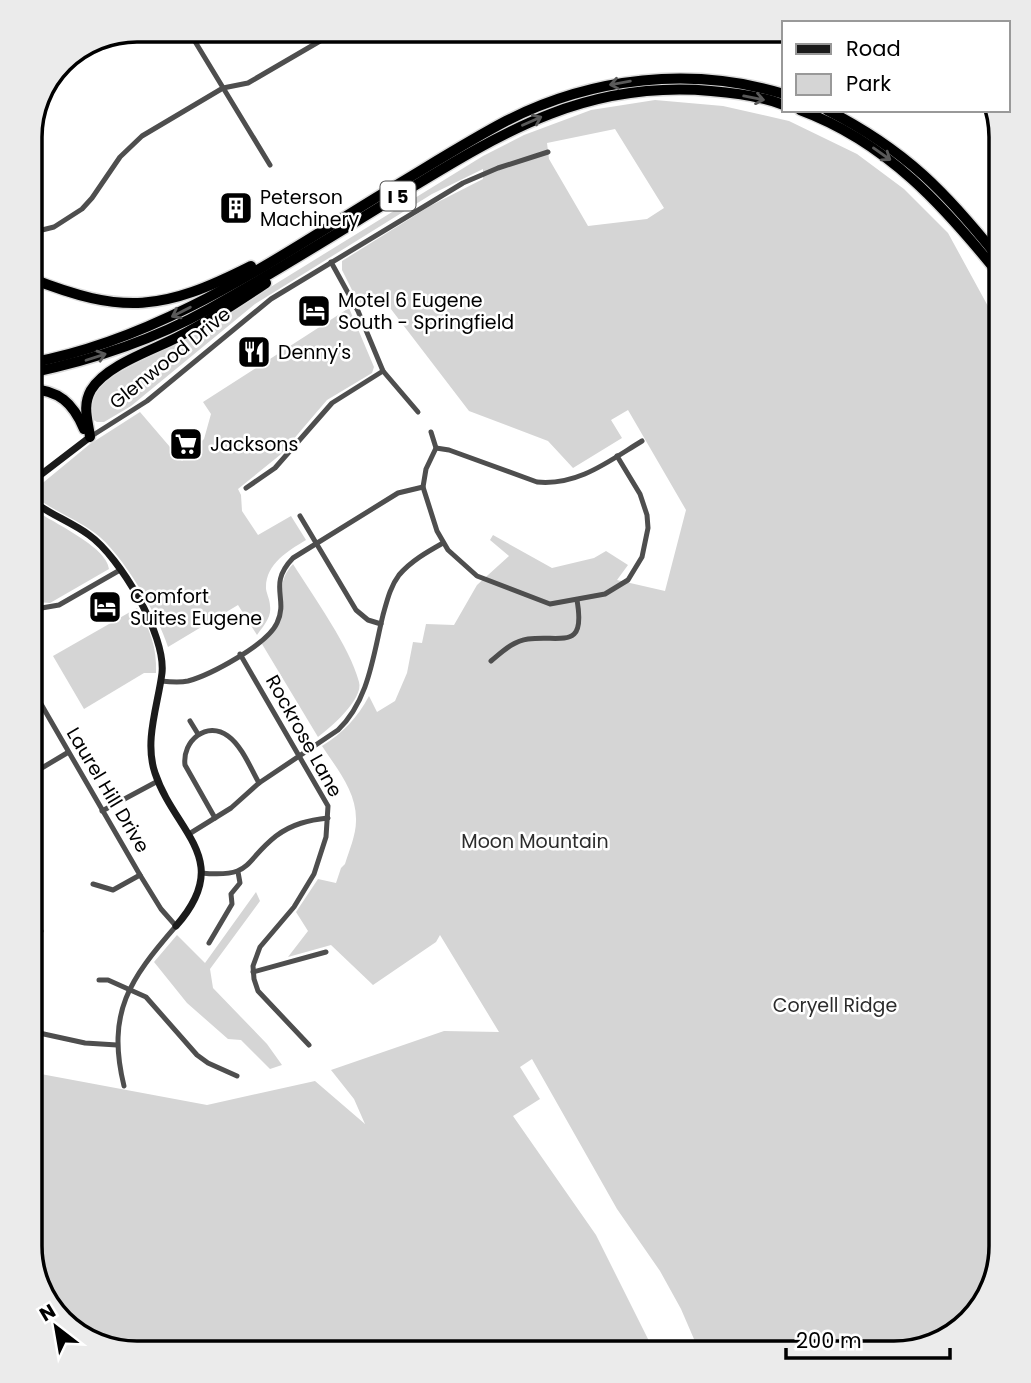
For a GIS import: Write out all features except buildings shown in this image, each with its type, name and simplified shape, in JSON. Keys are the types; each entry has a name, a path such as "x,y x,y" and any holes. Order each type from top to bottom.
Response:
{"highway":[{"name":"I 5","path":"42,370 95,358 171,328 208,310 497,126 543,104 582,91 630,81 670,79 718,81 782,94"},
{"name":"I 5","path":"42,360 113,341 176,315 313,242 511,130 583,102 634,91 665,89 724,92 782,104"},
{"path":"804,112 849,132 905,171 948,212 989,262"},
{"path":"831,112 875,136 922,172 989,246"},
{"path":"42,283 74,295 109,303 145,304 165,301 223,280 313,242"},
{"path":"90,437 85,408 90,391 97,382 118,367 177,338 228,308 313,242"},
{"path":"42,390 51,391 67,400 90,437"}],"street":[{"path":"195,42 270,165"},
{"path":"42,230 54,228 68,220 92,198 111,169 131,146 157,127 223,88 248,83 318,42"},
{"name":"Glenwood Drive","path":"42,474 90,437 147,401 250,314 331,261 463,183 548,152"},
{"path":"331,261 358,311 383,371 418,412"},
{"path":"246,488 275,468 332,402 383,371"},
{"path":"432,432 436,448 426,469 423,487 443,543 470,571 490,582 550,604 606,594 628,580 636,569 644,550 648,528 645,505 617,456"},
{"path":"436,448 450,450 537,482 549,483 580,477 642,441"},
{"path":"161,681 184,682 197,678 271,633 278,622 280,611 279,578 293,558 398,493 423,487"},
{"path":"42,509 91,536 109,554 156,632 162,655 161,681 151,752 158,781 189,834 198,855 201,873 194,902 144,962 122,1008 117,1045 124,1086"},
{"path":"300,516 360,616 381,624"},
{"path":"189,834 231,808 259,783 338,730 355,711 365,690 390,591 401,573 418,558 443,543"},
{"path":"42,608 59,605 120,570"},
{"path":"491,661 520,641 569,637 578,630 580,624 577,600"},
{"name":"Rockrose Lane","path":"240,654 328,806 326,837 314,874 294,907 260,947 254,959 253,972"},
{"name":"Laurel Hill Drive","path":"42,707 140,875 161,909 176,926"},
{"path":"190,721 198,734"},
{"path":"215,818 185,765 187,746 198,734 217,731 227,735 234,741 259,783"},
{"path":"42,768 67,753"},
{"path":"102,811 158,781"},
{"path":"201,873 238,872 288,828 299,823 328,818"},
{"path":"209,943 232,904 231,894 240,883 238,872"},
{"name":"Laurel Hill Drive","path":"93,884 113,890 140,875"},
{"path":"309,1045 263,998 258,991 253,972 326,952"},
{"path":"99,980 108,980 146,997 197,1055 237,1076"},
{"path":"42,1035 85,1043 117,1045"}],"green space":[{"path":"655,100 723,106 789,121 857,154 904,189 948,233 989,308 989,1246 986,1271 973,1299 947,1325 925,1336 894,1341 695,1341 660,1271 617,1209 532,1059 520,1067 540,1099 513,1116 596,1235 649,1341 124,1340 91,1329 91,1292 54,1292 47,1277 42,1246 42,1074 207,1105 315,1081 365,1124 354,1099 331,1070 444,1031 499,1032 440,935 436,942 373,985 331,945 288,957 308,931 296,912 318,879 336,883 355,832 355,810 350,791 322,746 349,724 369,696 377,712 395,701 407,673 413,642 422,643 426,624 454,625 477,585 509,556 490,540 493,535 552,568 594,558 606,551 628,565 617,580 665,591 686,510 628,410 611,420 622,438 573,468 548,441 469,411 384,300 360,306 342,270 342,261 430,206 483,179 483,169 432,194 255,304 131,406 104,422 97,422 92,419 90,406 93,396 108,378 251,299 483,156 524,135 591,110","holes":["615,129 664,208 647,219 588,226 549,159 547,143"]},
{"path":"349,308 374,367 372,373 327,400 280,455 238,489 242,511 258,535 291,516 306,540 279,559 269,572 266,589 270,614 257,635 238,605 168,647 148,602 127,569 95,533 42,502 42,484 90,444 140,412 182,461 204,439 211,414 203,402"},
{"path":"42,514 88,543 106,560 109,569 50,603 42,602"},
{"path":"293,564 348,653 359,682 359,689 351,704 338,720 318,737 262,644 280,622 283,584"},
{"path":"137,608 152,639 156,673 144,673 84,709 53,656"},
{"path":"256,892 260,901 210,969 213,988 267,1044 282,1065 270,1069 241,1040 228,1039 187,1003 154,962 177,935 205,963"}],"place":[{"name":"Peterson Machinery","path":"236,208"},
{"name":"Motel 6 Eugene South - Springfield","path":"314,311"},
{"name":"Denny's","path":"254,352"},
{"name":"Jacksons","path":"186,444"},
{"name":"Comfort Suites Eugene","path":"105,607"}],"park label":[{"name":"Moon Mountain","path":"535,841"},
{"name":"Coryell Ridge","path":"835,1005"}]}
